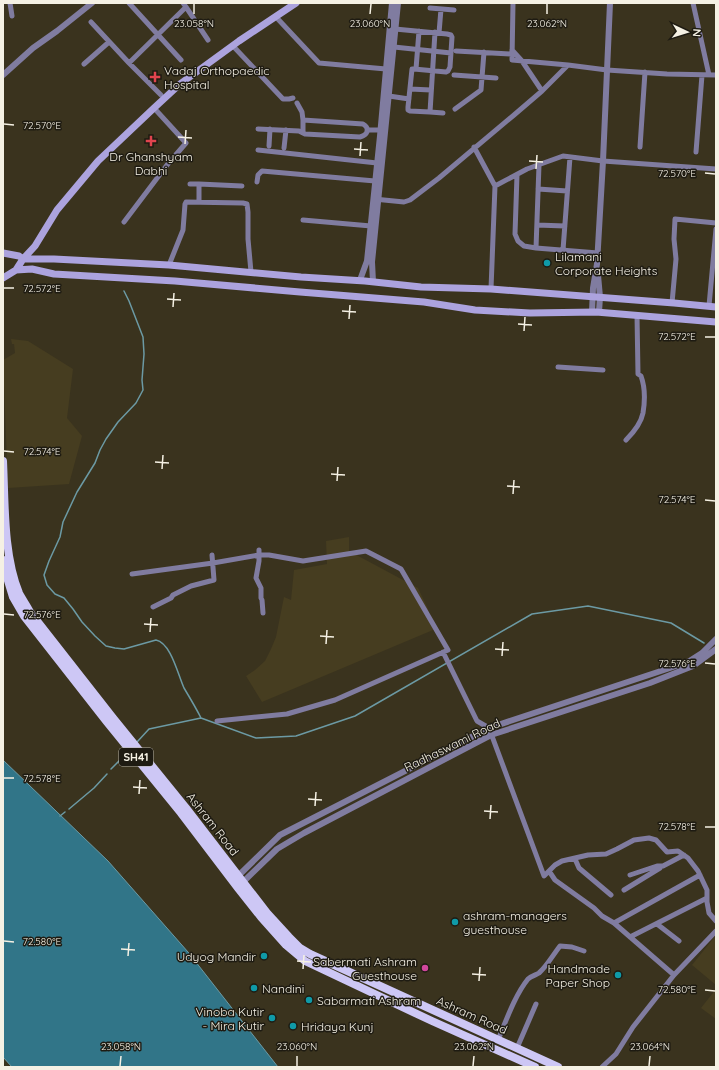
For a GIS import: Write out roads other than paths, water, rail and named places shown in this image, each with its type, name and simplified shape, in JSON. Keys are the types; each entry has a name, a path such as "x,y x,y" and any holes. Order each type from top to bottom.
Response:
{"main road":[{"path":"16,270 21,258 54,208 95,158 182,77 288,3"},
{"path":"21,258 35,246 57,210 98,161 154,108 180,84 296,3"},
{"path":"3,253 21,258 169,265 301,277 360,280 421,287 491,289 713,307"},
{"path":"3,278 16,270 32,269 54,274 175,281 409,300 475,310 530,313 595,312 716,322"},
{"name":"Ashram Road","path":"3,461 8,582"},
{"name":"Ashram Road","path":"3,560 8,582 19,594 30,612 186,808 238,882 289,937 305,961 535,1067"},
{"name":"Ashram Road","path":"298,951 310,954 558,1067"}],"street":[{"path":"10,3 12,16"},
{"path":"3,75 33,48 92,3"},
{"path":"129,3 181,60"},
{"path":"373,282 372,262 376,199 375,181 392,3"},
{"path":"360,280 367,261 376,199 389,96 398,3"},
{"path":"512,52 513,3"},
{"path":"595,312 610,3"},
{"path":"693,3 709,75"},
{"path":"129,63 184,5 208,40"},
{"path":"430,8 454,10"},
{"path":"430,112 434,51 441,9"},
{"path":"276,16 319,63 386,70"},
{"path":"91,22 161,96"},
{"path":"395,29 451,35 453,52 450,70 411,70 408,110 443,113"},
{"path":"416,69 420,31"},
{"path":"84,64 109,42"},
{"path":"233,46 283,98 293,98"},
{"path":"394,47 453,52 512,52 522,61 542,91"},
{"path":"455,110 481,90 484,52"},
{"path":"522,61 607,70 716,75"},
{"path":"376,199 404,202 410,200 439,178 542,91 568,65"},
{"path":"640,147 645,72"},
{"path":"454,75 496,78"},
{"path":"696,152 702,75"},
{"path":"410,89 431,90"},
{"path":"389,96 409,99"},
{"path":"297,103 302,112 303,132"},
{"path":"124,222 167,165 186,143 154,108"},
{"path":"303,120 363,124 368,130"},
{"path":"258,129 286,130 303,132 305,134 360,137 364,136 368,130"},
{"path":"269,146 270,130"},
{"path":"284,148 286,130"},
{"path":"368,130 380,130"},
{"path":"474,147 495,186 491,289"},
{"path":"258,150 377,163"},
{"path":"495,186 527,169 563,156 603,161 716,169"},
{"path":"563,250 570,157"},
{"path":"536,248 539,165"},
{"path":"257,182 258,175 262,171 375,181"},
{"path":"517,175 515,234 520,244 536,248 598,253"},
{"path":"190,184 242,186"},
{"path":"199,184 199,202"},
{"path":"538,189 567,191"},
{"path":"169,265 183,230 184,204 187,201 243,203 246,204 248,212 248,239 251,272"},
{"path":"672,303 676,259 674,239 675,219 716,223"},
{"path":"304,220 371,226"},
{"path":"537,224 565,226"},
{"path":"713,307 716,229"},
{"path":"626,440 639,423 643,414 644,384 641,376 638,374 637,315"},
{"path":"558,367 603,370"},
{"path":"132,574 213,563 259,552 303,561 366,550 401,569 448,650 328,702 287,714 217,721"},
{"path":"259,552 256,578 261,588 260,598 262,600 263,613"},
{"path":"153,607 186,588 214,580 212,555"},
{"name":"Radhaswami Road","path":"238,882 280,835 490,732 650,683 693,666 715,644"},
{"path":"443,652 477,721 490,732 544,876 555,865 562,862 588,855 606,854 634,840 649,838 656,840 667,852 678,851 688,858 700,874 707,890 709,913 716,921"},
{"name":"Radhaswami Road","path":"238,882 278,849 490,732"},
{"path":"624,890 684,855"},
{"path":"575,859 579,868 611,895"},
{"path":"630,874 657,866 663,866"},
{"path":"549,872 555,880 594,908 602,916 614,923 674,974"},
{"path":"614,923 700,874"},
{"path":"630,937 707,898"},
{"path":"657,924 679,941"},
{"path":"602,1067 616,1054 633,1027 674,974 716,931"},
{"path":"498,1040 514,1003 529,977 538,974 560,946 572,947 584,951"},
{"path":"517,1048 536,1004"}],"water":[{"path":"3,760 108,861 188,952 278,1067 12,1067 3,1057"}],"waterway":[{"path":"124,291 143,337 143,390 136,403 118,422 106,439 95,463 77,492 63,522 60,537 44,575 47,585 55,594 64,598 82,622 106,646 124,649 156,640 161,642 170,653 184,688 201,718"},
{"path":"137,742 149,729 201,718 256,738 296,736 355,716 532,614 588,606 671,623 704,643"},
{"path":"111,769 128,752"},
{"path":"69,809 94,788 107,774"},
{"path":"60,816 65,812"}],"place":[{"name":"Vadaj Orthopaedic Hospital","path":"155,77"},
{"name":"Dr Ghanshyam Dabhi","path":"151,141"},
{"name":"Lilamani Corporate Heights","path":"547,263"},
{"name":"ashram-managers guesthouse","path":"455,922"},
{"name":"Udyog Mandir","path":"264,956"},
{"name":"Sabermati Ashram Guesthouse","path":"425,968"},
{"name":"Handmade Paper Shop","path":"618,975"},
{"name":"Nandini","path":"254,988"},
{"name":"Sabarmati Ashram","path":"309,1000"},
{"name":"Vinoba Kutir - Mira Kutir","path":"272,1018"},
{"name":"Hridaya Kunj","path":"293,1026"}]}
